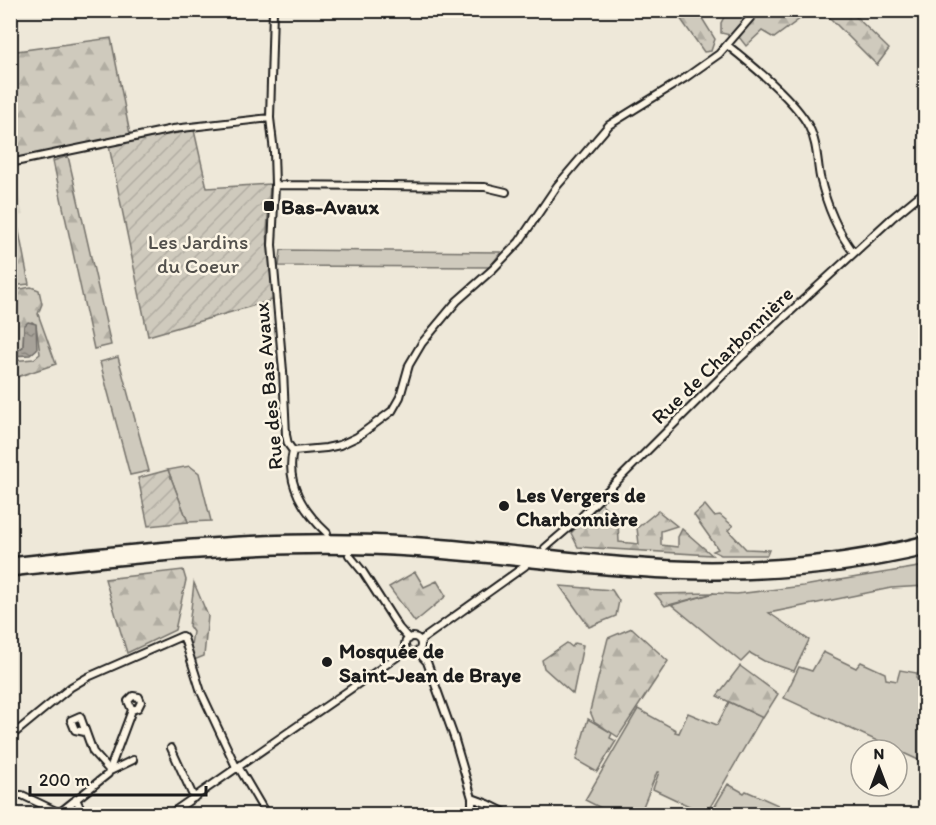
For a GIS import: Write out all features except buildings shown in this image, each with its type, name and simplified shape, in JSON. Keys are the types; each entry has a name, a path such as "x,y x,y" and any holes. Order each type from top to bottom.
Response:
{"highway":[{"path":"10,562 186,544 333,539 484,547 669,565 747,566 845,557 926,541"},
{"path":"10,571 185,553 308,548 423,552 634,571 742,575 829,568 926,550"}],"street":[{"name":"Rue des Bas Avaux","path":"273,10 270,118 275,185 272,245 286,435 293,451 290,462 300,501 312,520 327,533"},
{"path":"293,451 340,445 357,437 392,411 400,397 409,365 422,343 457,301 519,242 556,186 609,125 719,54 757,10"},
{"path":"727,45 751,63 802,115 813,138 824,195 831,213 854,253"},
{"path":"10,163 173,129 270,118"},
{"path":"275,185 485,186 506,192"},
{"name":"Rue de Charbonnière","path":"545,548 580,518 740,358 926,190"},
{"path":"349,555 409,639"},
{"path":"420,641 525,566"},
{"path":"10,737 79,682 131,656 182,636 201,692 238,769 266,814"},
{"path":"409,639 414,638 420,641"},
{"path":"407,650 406,643 409,639"},
{"path":"418,652 421,648 420,641"},
{"path":"407,650 411,653 418,652"},
{"path":"170,814 407,650"},
{"path":"418,652 427,662 454,737 472,798 471,814"},
{"path":"110,771 132,710"},
{"path":"85,732 93,752 110,771"},
{"path":"171,748 194,798"},
{"path":"10,795 22,795 61,814 110,771 132,760"},
{"path":"472,798 508,814"},
{"path":"76,799 83,814"},
{"path":"915,814 921,811 926,814"}],"shaded area":[{"path":"12,166 23,215 11,217 10,167"}],"green space":[{"path":"761,10 802,11 805,15 774,38 762,31 746,46 739,37"},
{"path":"675,11 700,11 700,15 715,39 711,51 704,52"},
{"path":"727,11 752,11 740,27 730,35 721,33 721,23"},
{"path":"823,11 850,11 889,49 877,65"},
{"path":"111,38 130,134 11,160 10,52"},
{"name":"Les Jardins du Coeur","path":"194,130 207,188 270,184 267,232 273,300 148,336 109,146"},
{"path":"68,156 111,345 94,349 53,161"},
{"path":"16,216 29,284 11,286 11,217"},
{"path":"281,250 501,252 490,267 279,266"},
{"path":"31,287 39,290 42,304 38,314 56,364 11,379 11,361 34,359 40,354 36,325 32,322 24,326 23,347 18,350 11,347 10,291"},
{"path":"118,357 149,471 130,475 100,362"},
{"path":"190,466 199,473 211,521 188,522 168,470"},
{"path":"168,470 188,522 148,526 138,478"},
{"path":"601,503 618,520 619,542 639,544 637,528 658,511 677,526 661,531 661,545 678,547 678,537 682,529 712,555 578,547 571,533"},
{"path":"705,505 714,516 720,515 733,526 728,530 746,549 769,550 767,555 721,555 713,551 718,549 694,515"},
{"path":"925,566 925,586 891,588 769,613 809,640 794,671 764,661 750,653 741,662 672,605 714,593 737,594 803,586"},
{"path":"183,570 186,580 175,630 127,653 105,579"},
{"path":"415,572 424,587 437,581 446,596 415,622 389,587"},
{"path":"194,583 208,616 204,656 194,660 190,651 193,632 189,626"},
{"path":"560,586 612,590 619,601 616,616 589,627"},
{"path":"714,593 665,606 655,594"},
{"path":"632,628 668,661 618,737 594,721 590,711 608,638"},
{"path":"567,643 572,647 575,643 583,645 573,694 544,668 542,660"},
{"path":"823,652 856,668 861,662 885,673 886,679 897,681 900,670 917,673 916,678 925,687 925,763 909,756 909,738 871,738 784,698 799,667 812,671"},
{"path":"740,666 778,694 763,718 717,696"},
{"path":"729,702 762,717 706,814 653,789 659,772 657,772 640,814 613,814 585,800 638,709 679,733 688,713 717,725"},
{"path":"588,719 612,733 610,738 616,741 597,772 576,760"},
{"path":"728,784 744,793 746,791 778,805 772,814 728,814 715,806"}],"water":[{"path":"28,322 36,324 37,349 30,355 11,356 11,347 18,350 23,347 24,326"}],"place":[{"name":"Bas-Avaux","path":"269,206"},
{"name":"Les Vergers de Charbonnière","path":"504,506"},
{"name":"Mosquée de Saint-Jean de Braye","path":"327,662"}]}
